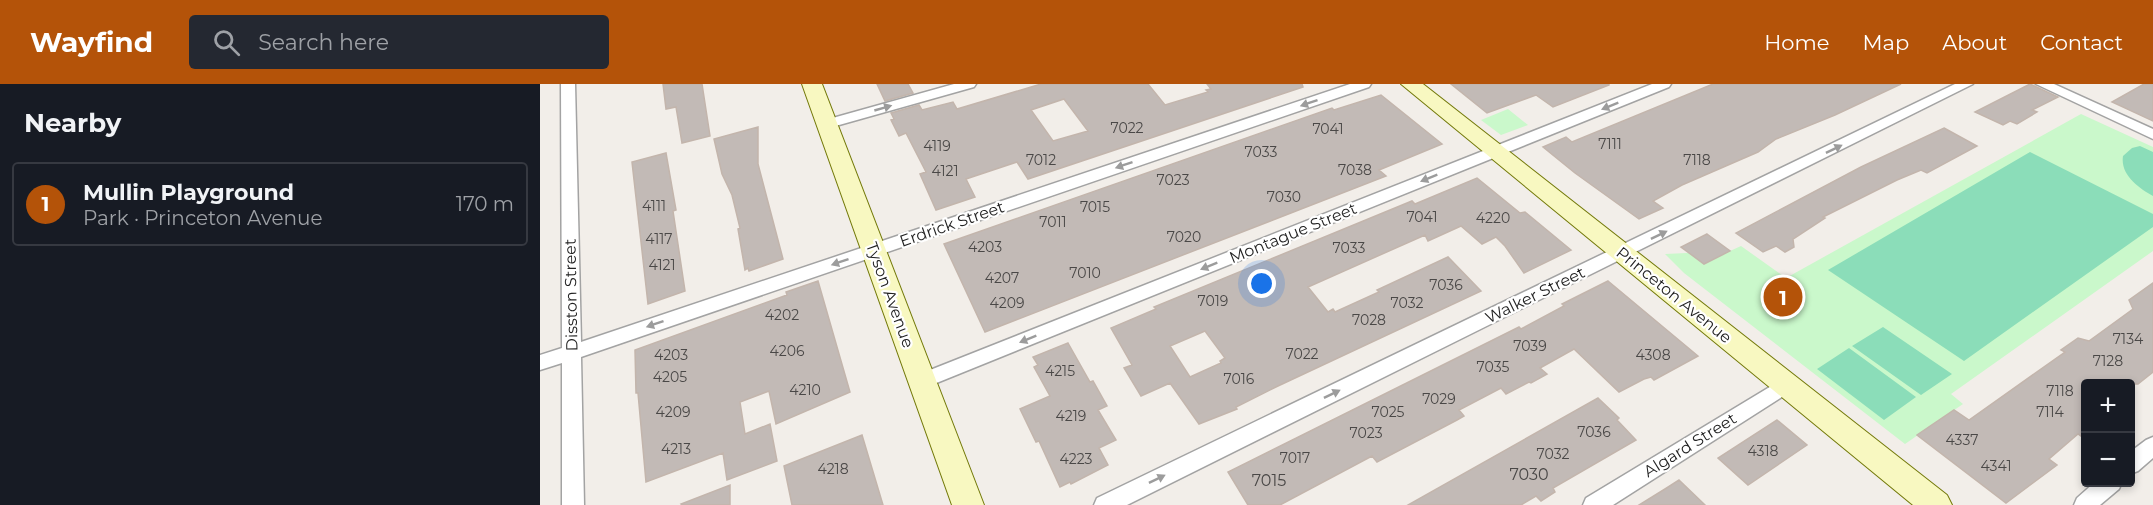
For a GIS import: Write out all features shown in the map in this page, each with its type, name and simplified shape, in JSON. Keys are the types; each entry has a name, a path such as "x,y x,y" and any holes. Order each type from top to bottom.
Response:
{"street":[{"name":"Disston Street","path":"568,84 573,505"},
{"name":"Tyson Avenue","path":"812,84 968,505"},
{"path":"827,124 969,84"},
{"name":"Erdrick Street","path":"540,363 1364,84"},
{"name":"Princeton Avenue","path":"1411,84 1936,505"},
{"name":"Montague Street","path":"922,381 1664,84"},
{"name":"Walker Street","path":"1105,505 1966,84"},
{"path":"2043,84 2153,135"},
{"name":"Algard Street","path":"1594,505 1786,385"},
{"path":"2135,461 2153,446"},
{"path":"2085,505 2106,487"}],"green space":[{"path":"1508,109 1528,125 1501,135 1481,120"},
{"path":"2081,114 2153,147 2153,251 1951,394 1963,404 1905,444 1684,273 1665,254 1730,251 1741,246 1786,278"},
{"path":"2140,146 2153,152 2153,196 2137,185 2124,169 2123,156 2132,148"},
{"path":"2030,152 2153,214 2153,227 1964,361 1828,270"},
{"path":"1883,327 1952,374 1921,395 1852,346"},
{"path":"1849,348 1916,397 1884,420 1817,369"}],"building":[{"path":"663,84 702,84 710,136 682,143 676,107 666,109"},
{"path":"877,84 908,84 913,93 885,101"},
{"path":"1041,84 1148,84 1165,105 1208,92 1206,90 1211,89 1207,84 1302,84 1303,87 1028,179 1017,162 966,179 975,197 936,210 920,174 926,172 906,133 899,136 891,120 894,119 891,113 919,105 922,110 953,102 957,109","holes":["1064,99 1088,131 1053,141 1031,110"]},
{"path":"1451,84 1609,85 1553,107 1536,95 1487,113"},
{"path":"1713,84 1901,84 1776,139 1758,152 1682,185 1653,201 1663,208 1639,219 1543,147 1566,137 1572,142"},
{"path":"2030,84 2058,97 2032,110 2037,112 2017,124 2010,121 2003,125 1975,112"},
{"path":"2144,84 2153,84 2153,121 2112,102"},
{"path":"1381,95 1442,144 1379,170 1386,176 985,332 944,244 1332,108 1334,110"},
{"path":"758,127 758,164 783,259 749,271 748,268 745,270 738,229 740,228 732,195 722,174 714,139"},
{"path":"1944,128 1977,146 1927,173 1921,170 1897,180 1823,217 1825,218 1793,239 1794,247 1785,252 1776,246 1763,252 1736,233 1861,167"},
{"path":"666,153 676,210 673,211 685,291 648,304 632,162"},
{"path":"1477,178 1520,213 1525,212 1571,250 1524,273 1496,237 1482,244 1461,226 1428,241 1425,235 1308,287 1328,312 1333,309 1335,312 1448,257 1481,291 1278,386 1236,407 1237,409 1199,424 1170,383 1141,396 1124,368 1132,365 1111,328 1156,309 1154,307 1412,201 1415,204","holes":["1205,331 1225,358 1220,361 1221,363 1190,377 1170,346"]},
{"path":"1707,234 1730,251 1704,264 1681,247"},
{"path":"818,281 850,392 776,424 769,391 740,402 745,434 770,424 777,461 727,480 723,453 646,482 638,393 636,393 635,350 787,295 786,292"},
{"path":"1608,281 1698,356 1654,380 1651,377 1644,379 1619,392 1574,349 1540,368 1547,374 1531,383 1506,394 1501,388 1459,410 1464,416 1457,420 1377,462 1372,456 1280,505 1248,505 1228,472 1519,327 1521,329 1564,306 1562,304"},
{"path":"2153,283 2153,372 2138,384 2135,384 2135,379 2081,379 2081,436 2078,434 2049,459 2057,465 2006,503 1917,435 1954,410 1969,420 2065,352 2061,350 2078,338 2089,341 2133,309 2129,300"},
{"path":"1068,343 1090,382 1093,381 1107,406 1098,410 1116,440 1099,448 1108,465 1071,484 1070,482 1060,487 1039,441 1036,442 1020,409 1050,396 1034,367 1038,365 1033,357"},
{"path":"1598,398 1619,418 1617,420 1636,440 1553,488 1555,492 1541,501 1536,496 1521,505 1408,505"},
{"path":"1777,420 1807,445 1748,485 1718,458"},
{"path":"862,435 883,505 792,505 784,466"},
{"path":"1679,480 1705,505 1639,505 1665,489"},
{"path":"730,485 730,505 681,504"}],"place":[{"name":"Mullin Playground","path":"1783,297"}]}
